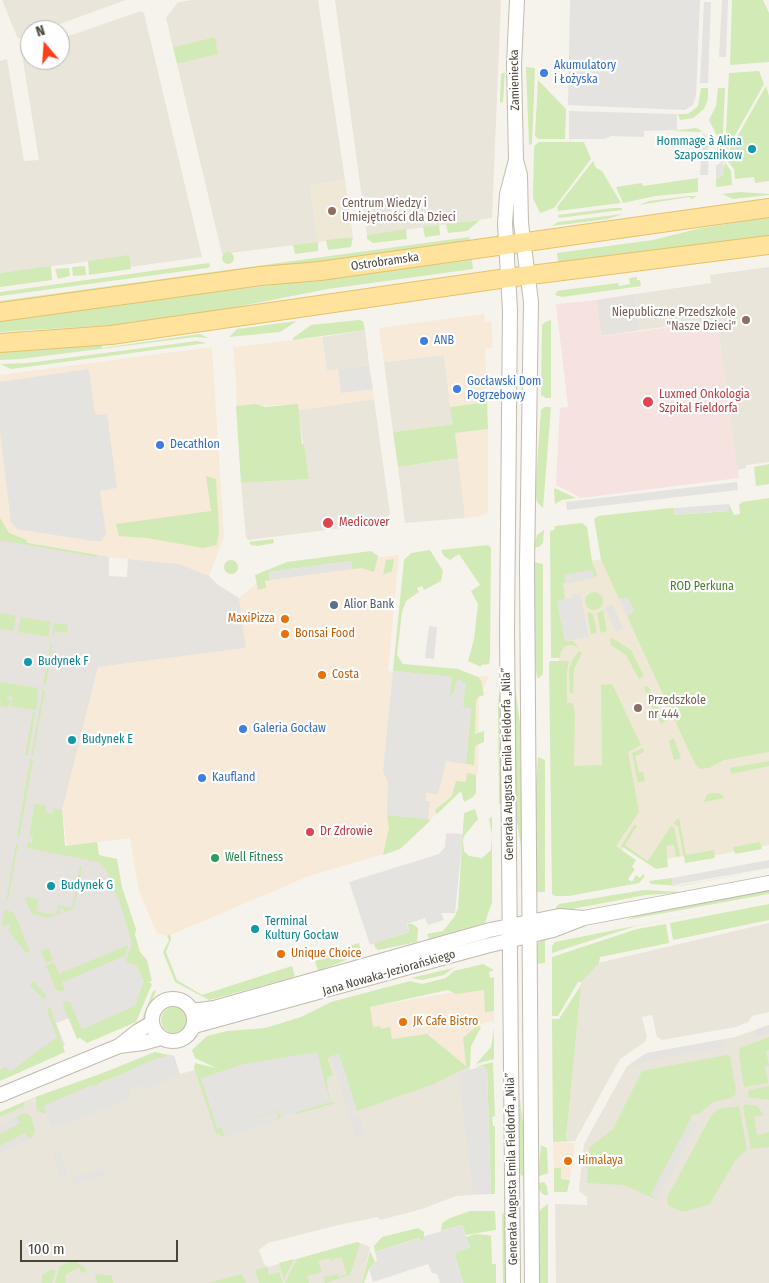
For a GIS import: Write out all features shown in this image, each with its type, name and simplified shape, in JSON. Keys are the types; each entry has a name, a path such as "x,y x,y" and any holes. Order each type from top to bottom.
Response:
{"main road":[{"name":"Ostrobramska","path":"0,312 505,246 769,208"},
{"path":"0,343 111,335 528,275 769,245"}],"street":[{"name":"Zamieniecka","path":"517,0 514,46 516,160 520,175 528,275"},
{"name":"Zamieniecka","path":"505,246 507,194 516,160"},
{"name":"Generała Augusta Emila Fieldorfa „Nila”","path":"505,246 510,310 507,632 513,1283"},
{"name":"Generała Augusta Emila Fieldorfa „Nila”","path":"528,275 530,302 527,553 528,929 532,1283"},
{"name":"Jana Nowaka-Jeziorańskiego","path":"192,1011 208,1010 528,929 559,916 584,918 769,884"},
{"name":"Jana Nowaka-Jeziorańskiego","path":"194,1026 510,933"},
{"path":"0,1095 119,1046 152,1023 156,1007 166,1000 181,1000 192,1011 194,1026 188,1035 180,1040 172,1041 162,1038 143,1044 119,1046"},
{"path":"152,1023 162,1038"}],"shaded area":[{"path":"2,0 126,0 70,20 20,20 20,38 18,39"},
{"path":"192,0 318,0 345,180 310,185 318,242 222,254 177,64 217,54 215,37 173,47 166,18 178,2"},
{"path":"335,0 501,0 492,218 367,235"},
{"path":"570,0 700,0 696,96 693,105 685,110 568,105"},
{"path":"722,0 728,0 726,57 719,57"},
{"path":"704,2 711,2 708,83 700,83"},
{"path":"141,11 144,13 202,257 130,267 129,256 0,273 0,61 7,59 24,161 39,160 25,70 70,70 70,36"},
{"path":"569,111 677,114 677,130 644,131 644,137 611,136 605,139 569,139"},
{"path":"702,145 709,145 708,175 700,175"},
{"path":"723,160 724,173 716,180 716,166"},
{"name":"Centrum Wiedzy i Umiejętności dla Dzieci","path":"345,180 353,237 318,242 310,185"},
{"path":"769,267 769,462 746,465 746,468 737,470 717,321 640,330 635,294 711,283 710,275"},
{"path":"635,294 640,330 601,336 596,300"},
{"name":"Luxmed Onkologia Szpital Fieldorfa","path":"596,300 602,336 717,321 739,478 581,498 556,485 560,408 568,407 556,304"},
{"path":"484,314 485,322 491,321 493,340 492,348 485,349 487,402 450,407 444,355 384,362 379,328"},
{"path":"365,330 369,365 327,371 322,337"},
{"path":"322,337 327,371 369,365 374,399 304,410 298,410 298,405 236,406 237,393 233,347"},
{"name":"Decathlon","path":"212,347 224,537 209,576 179,564 109,557 0,538 0,375"},
{"path":"444,355 453,424 393,432 384,362"},
{"path":"369,365 373,389 341,393 338,369"},
{"path":"89,369 95,415 107,414 117,488 100,491 106,533 101,541 93,541 17,529 11,522 0,432 0,382"},
{"path":"374,399 390,514 382,523 248,540 246,537 241,483 309,479 298,410"},
{"path":"488,429 488,512 480,516 465,518 455,433"},
{"path":"460,458 465,518 405,523 398,467"},
{"path":"737,482 738,490 567,510 566,502"},
{"path":"729,504 729,511 675,515 674,508"},
{"path":"0,538 109,557 109,576 127,577 128,559 179,564 209,576 217,584 239,598 246,648 98,667 62,810 65,846 115,862 145,983 128,1023 83,1038 74,1016 56,1023 65,1045 0,1077"},
{"path":"399,555 388,671 451,676 489,676 479,697 478,774 400,849 309,876 168,936 157,933 139,892 130,838 67,846 62,810 98,667 246,648 239,598 259,581 318,564"},
{"path":"602,559 769,744 769,845 686,861 684,856 650,862 625,845 614,863 590,892 559,661 555,566"},
{"path":"351,561 352,569 270,580 269,572"},
{"path":"592,570 594,578 567,584 565,575"},
{"path":"580,593 589,637 565,641 557,601 573,597 572,594"},
{"path":"627,597 634,611 627,616 619,599"},
{"path":"612,604 623,628 616,632 605,608"},
{"path":"429,626 437,627 434,659 425,658"},
{"path":"393,671 452,677 450,696 454,693 457,679 466,683 463,707 471,708 466,764 446,761 438,794 426,793 426,801 430,801 428,819 387,815 388,782 383,772"},
{"path":"446,833 463,834 455,913 441,913 444,920 428,925 425,918 407,924 409,932 370,945 349,882 439,854 445,847"},
{"path":"769,860 769,868 673,885 672,878"},
{"path":"769,923 769,1012 752,1016 748,1022 736,1027 662,1040 657,1037 652,1015 642,1017 647,1037 645,1042 620,1059 575,1141 566,1140 581,982 598,963"},
{"path":"5,934 28,962 34,981 29,984 41,997 57,1037 10,1072 5,1066 0,1070 0,935"},
{"path":"124,957 127,964 132,963 137,966 142,980 139,992 132,998 135,1005 81,1028 62,983"},
{"path":"494,985 494,1021 478,1025 463,1038 466,1067 427,1034 365,1044 369,1007"},
{"path":"769,1025 769,1283 556,1283 555,1204 587,1205 587,1197 580,1192 579,1188 584,1144 627,1066 647,1053 735,1037"},
{"path":"769,1025 769,1033 757,1037 755,1030"},
{"path":"427,1034 467,1067 470,1066 470,1070 483,1066 491,1194 456,1196 422,1209 380,1220 378,1217 334,1226 268,1243 259,1250 264,1264 268,1267 358,1242 370,1247 362,1283 0,1283 0,1112 35,1097 34,1102 174,1056 180,1074 195,1070 198,1079"},
{"path":"720,1040 724,1041 725,1047 649,1060 637,1067 631,1063 647,1053"},
{"path":"317,1052 330,1102 295,1113 280,1115 277,1110 217,1129 201,1078 244,1064"},
{"path":"339,1054 357,1111 349,1114 331,1056"},
{"path":"169,1055 174,1056 180,1074 143,1091 140,1085 129,1090 131,1097 64,1125 51,1127 44,1106 92,1085 96,1086 150,1061"},
{"path":"483,1066 487,1070 491,1194 473,1194 458,1074"},
{"path":"277,1111 279,1120 225,1137 222,1128"},
{"path":"358,1113 365,1135 356,1138 349,1116"},
{"path":"16,1117 20,1123 0,1134 0,1126"},
{"path":"691,1119 697,1125 656,1200 651,1194"},
{"path":"25,1133 30,1139 0,1154 0,1146"},
{"path":"553,1142 575,1143 570,1179 561,1179 554,1168"},
{"path":"59,1149 68,1177 61,1179 52,1152"},
{"path":"103,1168 105,1175 74,1185 72,1178"},
{"path":"462,1225 470,1247 454,1254 463,1283 440,1283 437,1274 432,1273 428,1264 373,1282 369,1269 377,1260 375,1252 420,1238 421,1242 425,1236"}],"green space":[{"path":"732,0 763,0 769,13 769,62 730,65"},
{"path":"215,37 218,54 177,64 173,47"},
{"path":"526,67 535,68 532,144 529,145"},
{"path":"759,71 764,84 725,153 729,73"},
{"path":"505,72 503,102 500,103 501,74"},
{"path":"538,80 566,109 565,139 538,139 535,136"},
{"path":"766,86 769,96 769,181 755,183 754,177 735,179 734,169 725,158"},
{"path":"701,88 708,88 708,99 704,109 693,118 680,120 678,114 688,114 698,106"},
{"path":"718,88 725,88 722,154 717,160 717,136 709,120 716,106"},
{"path":"696,128 702,132 673,131"},
{"path":"702,132 707,137 707,145 703,145 704,136"},
{"path":"539,142 584,142 591,159 554,208 540,213 533,198 534,146"},
{"path":"722,158 731,171 732,185 716,187 716,180 724,173 722,171 725,164"},
{"path":"593,161 596,168 602,171 621,203 558,211 557,207"},
{"path":"698,178 698,192 655,196 623,203 616,187 642,183 643,186"},
{"path":"740,192 769,195 733,199 722,194"},
{"path":"697,196 692,199 689,197 639,205 649,201"},
{"path":"622,208 622,210 559,218 558,215"},
{"path":"623,214 608,219 552,226 558,222"},
{"path":"769,217 769,237 558,262 557,253 653,240 697,229"},
{"path":"480,220 467,231 448,233 446,224"},
{"path":"439,225 440,235 425,237 423,227"},
{"path":"406,229 407,239 373,243 367,239 367,235"},
{"path":"353,237 351,247 328,250 326,240"},
{"path":"469,237 470,241 0,305 0,301"},
{"path":"318,242 318,251 295,254 293,245"},
{"path":"228,252 234,258 228,264 222,258"},
{"path":"129,255 131,269 89,275 88,261"},
{"path":"472,260 473,269 328,289 221,310 113,325 0,332 0,319"},
{"path":"209,263 210,267 207,268 0,296 0,292"},
{"path":"51,266 52,280 0,287 0,273"},
{"path":"85,266 86,275 73,276 72,267"},
{"path":"69,268 70,276 58,279 55,269"},
{"path":"637,277 637,280 640,280 641,286 562,297 555,295 557,291 563,290 618,283 619,286 630,284 629,278"},
{"path":"551,320 551,398 546,398 541,395 542,325"},
{"path":"297,321 280,332 229,337 237,329"},
{"path":"363,321 365,330 293,340 293,338 311,325"},
{"path":"200,334 209,338 196,337 0,360 0,349 71,346 102,346 102,348"},
{"path":"197,341 207,343 11,369 0,364 28,363"},
{"path":"487,402 488,429 455,433 458,458 398,467 393,432 453,424 450,407"},
{"path":"256,404 265,407 298,404 302,444 304,444 309,479 241,483 236,406"},
{"path":"544,407 551,407 543,508 537,502 535,492 541,410"},
{"path":"769,464 769,484 756,486 754,467"},
{"path":"206,476 216,479 219,532 217,545 203,548 147,538 119,536 116,524 211,511"},
{"path":"554,488 576,498 562,500 555,504"},
{"name":"ROD Perkuna","path":"769,498 769,752 724,760 709,768 700,769 695,764 627,616 634,611 627,597 619,599 601,559 594,519 598,516 670,508 674,508 675,515 729,511 729,504 734,515 740,514 739,505 742,502"},
{"path":"0,518 9,533 27,540 27,543 98,555 96,557 0,540"},
{"path":"582,523 587,527 592,561 597,575 594,578 592,570 565,575 566,582 563,584 565,599 557,601 565,641 573,641 578,648 572,645 565,646 561,651 560,658 551,658 550,531 554,530 555,526"},
{"path":"544,530 543,543 539,547 534,547 537,535"},
{"path":"273,539 274,543 258,546 251,545 249,542"},
{"path":"488,545 491,548 490,657 489,664 481,665 481,667 468,661 474,639 478,604 471,591 480,585 459,554 450,560 444,556 441,550"},
{"path":"430,550 443,571 441,581 424,590 422,586 417,588 419,592 406,601 402,612 397,655 403,664 458,669 478,677 481,681 484,695 478,697 476,701 475,734 484,731 484,742 475,746 474,765 466,764 471,709 463,707 463,699 456,685 454,693 450,696 451,677 393,671 404,560 411,553"},
{"path":"371,551 378,556 374,572 362,568 352,569 351,561 269,572 270,580 265,581 266,588 258,590 255,575 287,562"},
{"path":"394,559 392,571 383,575 386,560"},
{"path":"228,560 234,560 238,567 234,574 228,574 224,570 224,564"},
{"path":"534,562 543,564 543,674 539,678 537,678 533,642"},
{"path":"594,592 600,595 603,601 600,607 594,610 588,607 585,601 588,595"},
{"path":"603,610 607,631 601,633 597,613"},
{"path":"587,612 593,614 597,633 591,634"},
{"path":"0,613 16,616 13,631 0,629"},
{"path":"21,617 51,622 48,637 18,632"},
{"path":"54,623 68,625 67,633 55,631 52,637"},
{"path":"612,638 631,650 644,676 639,679 626,655 611,645 610,639"},
{"path":"51,643 46,684 43,685"},
{"path":"579,651 582,653 574,669 573,693 570,693 569,669"},
{"path":"569,661 567,703 573,703 575,713 574,766 602,765 601,685 612,684 641,745 628,752 639,812 616,846 636,860 632,867 635,869 628,879 632,882 636,875 640,878 643,874 645,876 639,883 569,896 555,896 552,894 549,662"},
{"path":"514,679 520,724 522,853 516,815"},
{"path":"0,682 38,688 36,710 11,706 13,697 7,696 7,699 10,700 8,708 0,706"},
{"path":"648,686 666,721 661,724 647,697 644,687"},
{"path":"43,689 45,691 33,755 31,756"},
{"path":"500,689 501,804 499,804 498,704"},
{"path":"33,712 35,712 28,755 25,755"},
{"path":"674,739 681,758 674,760 669,741"},
{"path":"643,748 644,752 635,756 639,773 643,772 645,781 638,783 632,753"},
{"path":"538,757 545,760 545,892 535,892"},
{"path":"30,759 33,760 19,838 17,838"},
{"path":"769,761 769,766 731,774 730,768"},
{"path":"467,773 476,775 476,793 464,802 461,791 437,814 435,810 452,796 456,781 466,782"},
{"path":"719,793 725,798 704,802 707,795"},
{"path":"35,803 46,806 45,812 52,814 54,808 62,810 65,846 97,842 99,855 117,859 122,887 136,929 135,935 140,952 147,960 152,981 149,982 152,984 136,1022 87,1043 80,1038 77,1039 63,1005 64,1001 70,1002 82,1029 135,1006 144,981 137,966 128,963 126,960 132,944 120,903 106,870 98,862 27,848 28,842 32,843 33,836 29,836"},
{"path":"475,809 478,819 464,836 463,841 464,851 469,856 482,858 491,850 492,835 492,902 485,923 429,939 427,934 443,931 455,916 458,908 464,813"},
{"path":"387,815 428,819 430,821 400,849 383,855 389,828"},
{"path":"492,816 492,835 489,819"},
{"path":"679,818 686,855 714,850 715,858 685,863 678,826 673,823"},
{"path":"634,825 637,826 625,845 648,861 671,826 674,828 680,856 676,857 674,845 666,846 668,867 656,869 621,846"},
{"path":"760,842 762,849 735,854 733,847"},
{"path":"16,843 18,844 8,900 6,902"},
{"path":"80,866 82,867 74,908 65,912 62,907 59,908 61,914 48,918 32,914 25,898 27,897 38,899 36,911 56,915 58,905 72,908"},
{"path":"769,869 681,886 679,886"},
{"path":"769,876 769,878 693,892 646,895 556,912 556,907 559,904 644,890 680,892"},
{"path":"672,878 673,885 651,884 649,881"},
{"path":"769,890 769,894 626,920 641,914"},
{"path":"769,899 636,926 552,953 552,946 555,942"},
{"path":"769,904 769,920 673,940 670,923"},
{"path":"4,909 14,913 30,952 26,953 9,931 10,923 2,927"},
{"path":"408,924 413,924 418,928 417,942 378,950 375,947 374,943 409,932"},
{"path":"666,924 669,943 600,957 599,963 581,982 578,982 558,1016 552,1016 552,957 637,929"},
{"path":"170,934 171,939 166,952 177,980 202,995 292,966 295,977 209,1000 175,982 163,952 169,940 167,936"},
{"path":"545,937 545,963 536,964 536,945"},
{"path":"359,943 362,954 318,971 315,961 325,958 324,954"},
{"path":"128,945 125,956 62,982 65,990 56,990 46,965 54,963 59,974"},
{"path":"48,948 53,960 46,963 41,951"},
{"path":"483,964 494,970 489,972 490,978 494,977 494,1011 485,1012 484,990 456,994 448,990 370,1007 373,1027 380,1026 381,1029 390,1027 392,1039 427,1034 466,1066 463,1038 478,1025 481,1027 471,1046 470,1066 431,1085 357,1111 339,1054 327,1058 333,1075 327,1078 328,1091 331,1102 336,1103 297,1114 278,1108 281,1116 279,1120 276,1111 222,1128 225,1137 216,1133 194,1068 195,1063 216,1068 195,1058 192,1050 207,1036 227,1031 265,1028 301,1017 331,1002 410,981 422,984 446,978 454,971"},
{"path":"453,968 444,975 422,980 411,978"},
{"path":"34,981 47,997 43,999 29,984"},
{"path":"581,985 566,1140 575,1141 553,1142 552,1019 559,1019"},
{"path":"156,990 147,1016 140,1024 153,991"},
{"path":"50,1007 65,1052 0,1081 0,1070 57,1037 47,1012"},
{"path":"174,1007 183,1011 187,1020 183,1029 174,1033 165,1029 161,1020 165,1011"},
{"path":"494,1028 494,1059 476,1064 491,1047"},
{"path":"769,1037 769,1050 766,1051 769,1066 765,1067 768,1083 744,1087 739,1056 740,1048"},
{"path":"155,1052 174,1056 103,1081 96,1086 92,1085 44,1106 47,1114 37,1111 35,1097"},
{"path":"730,1056 736,1091 735,1095 731,1098 713,1102 699,1114 690,1115 691,1119 651,1194 655,1199 624,1185 587,1183 589,1148 613,1129 642,1071"},
{"path":"493,1062 495,1116 492,1117 493,1126 495,1126 495,1194 491,1194 487,1070 483,1066 475,1067"},
{"path":"518,1082 524,1133 524,1176 519,1175"},
{"path":"769,1086 769,1100 748,1097 749,1090"},
{"path":"24,1102 25,1106 0,1117 0,1112"},
{"path":"745,1104 757,1106 764,1115 754,1117 757,1135 769,1132 769,1147 751,1149 743,1107"},
{"path":"739,1106 747,1149 735,1161 709,1205 682,1212 668,1205 667,1198 712,1114 719,1109"},
{"path":"24,1113 31,1117 35,1130 32,1138 28,1138 25,1133 0,1146 0,1134 20,1123 16,1117"},
{"path":"541,1145 547,1148 548,1173 540,1176 538,1175"},
{"path":"554,1168 561,1168 561,1179 570,1180 567,1192 554,1192"},
{"path":"544,1182 547,1186 548,1195 544,1195 538,1189 538,1183"},
{"path":"548,1204 548,1283 539,1283 538,1215 541,1209"},
{"path":"470,1211 495,1211 496,1230 466,1235 462,1225 441,1231 442,1223"},
{"path":"502,1212 505,1216 506,1283 503,1283"},
{"path":"418,1228 424,1232 424,1241 421,1242 419,1238 375,1252 374,1246 382,1237"},
{"path":"475,1234 496,1236 491,1236 492,1264 496,1264 496,1283 463,1283 454,1253 470,1247 466,1237"},
{"path":"357,1242 360,1244 350,1275 325,1283 323,1277 338,1274 339,1277 347,1274 341,1257 331,1260 329,1258 318,1261 322,1272 307,1276 309,1283 285,1283 297,1259"},
{"path":"370,1251 375,1262 369,1269 364,1283 362,1283"},
{"path":"294,1259 284,1279 279,1263"},
{"path":"73,1260 85,1268 87,1272 85,1274 84,1271 81,1272 79,1267 65,1275 66,1283 55,1283 60,1266"},
{"path":"268,1267 268,1275 279,1272 283,1283 259,1283 255,1270"},
{"path":"52,1269 56,1271 52,1283 42,1283 42,1275"},
{"path":"242,1274 246,1283 209,1283 212,1282"},
{"path":"95,1275 112,1276 113,1283 97,1283"}],"place":[{"name":"Akumulatory i Łożyska","path":"544,73"},
{"name":"Hommage à Alina Szaposznikow","path":"752,149"},
{"name":"Centrum Wiedzy i Umiejętności dla Dzieci","path":"332,211"},
{"name":"Niepubliczne Przedszkole \"Nasze Dzieci\"","path":"746,320"},
{"name":"ANB","path":"424,341"},
{"name":"Gocławski Dom Pogrzebowy","path":"457,389"},
{"name":"Luxmed Onkologia Szpital Fieldorfa","path":"648,402"},
{"name":"Decathlon","path":"160,445"},
{"name":"Medicover","path":"328,523"},
{"name":"Alior Bank","path":"334,605"},
{"name":"MaxiPizza","path":"285,619"},
{"name":"Bonsai Food","path":"285,634"},
{"name":"Budynek F","path":"28,662"},
{"name":"Costa","path":"322,675"},
{"name":"Przedszkole nr 444","path":"638,708"},
{"name":"Galeria Gocław","path":"243,729"},
{"name":"Budynek E","path":"72,740"},
{"name":"Kaufland","path":"202,778"},
{"name":"Dr Zdrowie","path":"310,832"},
{"name":"Well Fitness","path":"215,858"},
{"name":"Budynek G","path":"51,886"},
{"name":"Terminal Kultury Gocław","path":"255,929"},
{"name":"Unique Choice","path":"281,954"},
{"name":"JK Cafe Bistro","path":"403,1022"},
{"name":"Himalaya","path":"568,1161"}]}
